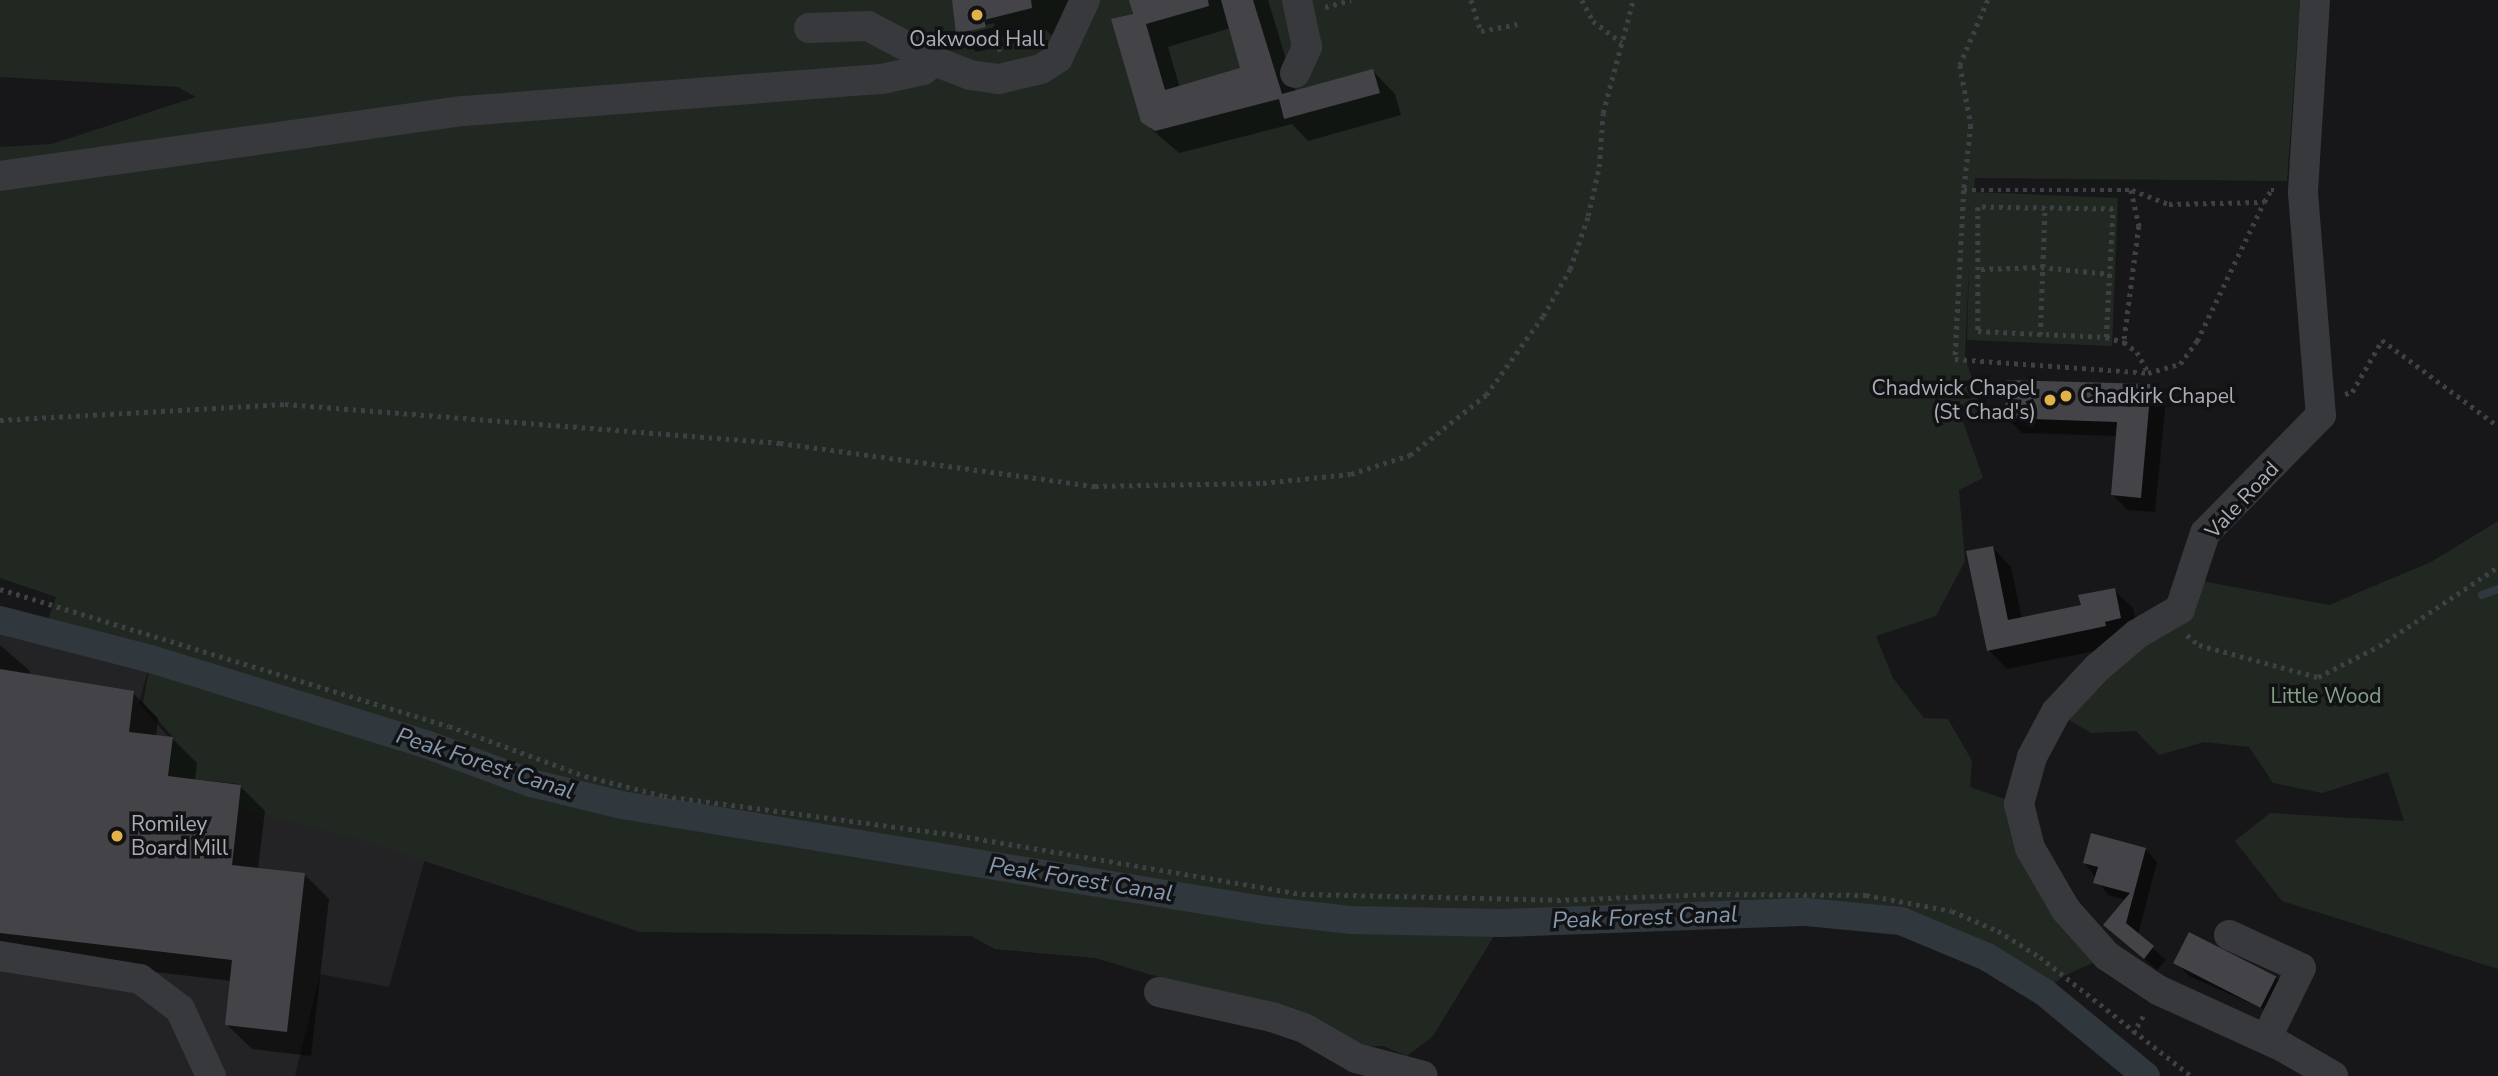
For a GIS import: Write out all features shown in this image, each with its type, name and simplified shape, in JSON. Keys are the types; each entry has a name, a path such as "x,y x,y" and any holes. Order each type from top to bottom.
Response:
{"street":[{"path":"808,28 868,26 934,61 970,75 999,79 1041,69 1058,58 1069,41 1085,0"},
{"path":"1295,73 1307,47 1297,0"},
{"name":"Vale Road","path":"2315,0 2303,193 2321,415 2205,533 2180,609 2137,634 2097,667 2056,712 2032,757 2020,804 2030,848 2066,910 2107,956 2158,990 2266,1039 2333,1076"},
{"path":"0,176 464,111 882,79 923,70 934,61"},
{"path":"2228,935 2301,968 2266,1039"},
{"path":"0,956 140,979 180,1009 211,1076"},
{"path":"1159,992 1272,1017 1304,1028 1356,1058 1421,1075"}],"path":[{"path":"1471,0 1481,31 1517,24"},
{"path":"1582,0 1592,21 1622,43"},
{"path":"0,420 285,404 780,443 1095,486 1263,483 1352,474 1410,455 1486,396 1523,350 1570,269 1588,216 1599,167 1603,113 1633,0"},
{"path":"1989,0 1960,65 1971,125 1964,190 1955,359 2148,373 2180,364 2197,341 2270,190 2303,193"},
{"path":"1964,190 2131,190 2169,204 2264,202"},
{"path":"2124,342 2139,226 2131,190"},
{"path":"2040,335 2045,206"},
{"path":"2106,337 2113,209 1978,207 1978,331 2106,337 2124,342 2137,352 2148,373"},
{"path":"1980,269 2041,267 2110,274"},
{"path":"2344,395 2352,392 2382,340 2498,426"},
{"path":"2199,645 2318,677 2379,646 2498,567"},
{"path":"0,589 449,726 585,776 664,796 950,834 1302,894 1557,900 1710,894 1866,895 1951,911 1998,931 2039,957 2191,1076"}],"shaded area":[{"path":"0,625 59,644 151,659 139,703 170,739 163,780 428,848 389,987 320,974 295,1076 0,1076"}],"green space":[{"path":"0,0 2300,0 2287,181 1975,178 1974,192 2118,198 2112,346 1967,340 1969,266 1965,356 1983,415 1961,416 1983,478 1959,490 1965,561 1936,616 1876,636 1893,678 1924,718 1948,719 1972,761 1970,787 2019,804 2107,956 2062,977 2044,992 1987,957 1901,921 1860,916 1699,913 1502,923 1433,1036 1407,1056 1383,1046 1342,1047 1321,1025 1095,958 995,949 971,936 640,932 351,837 238,808 240,784 168,776 173,737 143,703 151,659 43,634 56,597 0,578 0,147 52,144 196,97 178,87 0,77"},
{"name":"Little Wood","path":"2498,521 2498,969 2282,901 2235,841 2270,813 2404,821 2388,772 2322,793 2273,783 2249,747 2204,742 2159,755 2136,731 2091,733 2056,712 2191,579 2329,605 2431,562"}],"building":[{"name":"Oakwood Hall","path":"952,0 1031,0 1032,8 984,20 986,27 956,34"},
{"path":"1129,0 1208,0 1209,6 1146,24 1165,90 1240,68 1221,0 1253,0 1282,94 1373,69 1380,93 1284,119 1279,99 1155,131 1141,122 1111,19 1133,14"},
{"path":"2006,380 2151,384 2141,498 2111,495 2117,422 2005,418"},
{"path":"1993,546 2008,620 2081,605 2078,595 2115,588 2121,618 2105,622 2106,626 1987,651 1966,551"},
{"name":"Romiley Board Mill","path":"0,669 134,691 129,732 173,737 168,776 241,785 232,865 305,873 287,1032 225,1025 232,960 0,933"},
{"path":"2091,833 2146,848 2126,923 2154,946 2144,959 2103,925 2130,893 2093,883 2098,867 2083,863"},
{"path":"2189,932 2276,976 2260,1008 2173,963"}],"waterway":[{"path":"2482,595 2498,589"},
{"name":"Peak Forest Canal","path":"0,620 151,659 428,745 531,783 622,805 1263,910 1351,920 1502,923 1806,912 1901,921 1987,957 2044,992 2146,1076"}],"place":[{"name":"Oakwood Hall","path":"977,15"},
{"name":"Chadkirk Chapel","path":"2066,396"},
{"name":"Chadwick Chapel (St Chad's)","path":"2050,400"},
{"name":"Romiley Board Mill","path":"117,836"}]}
